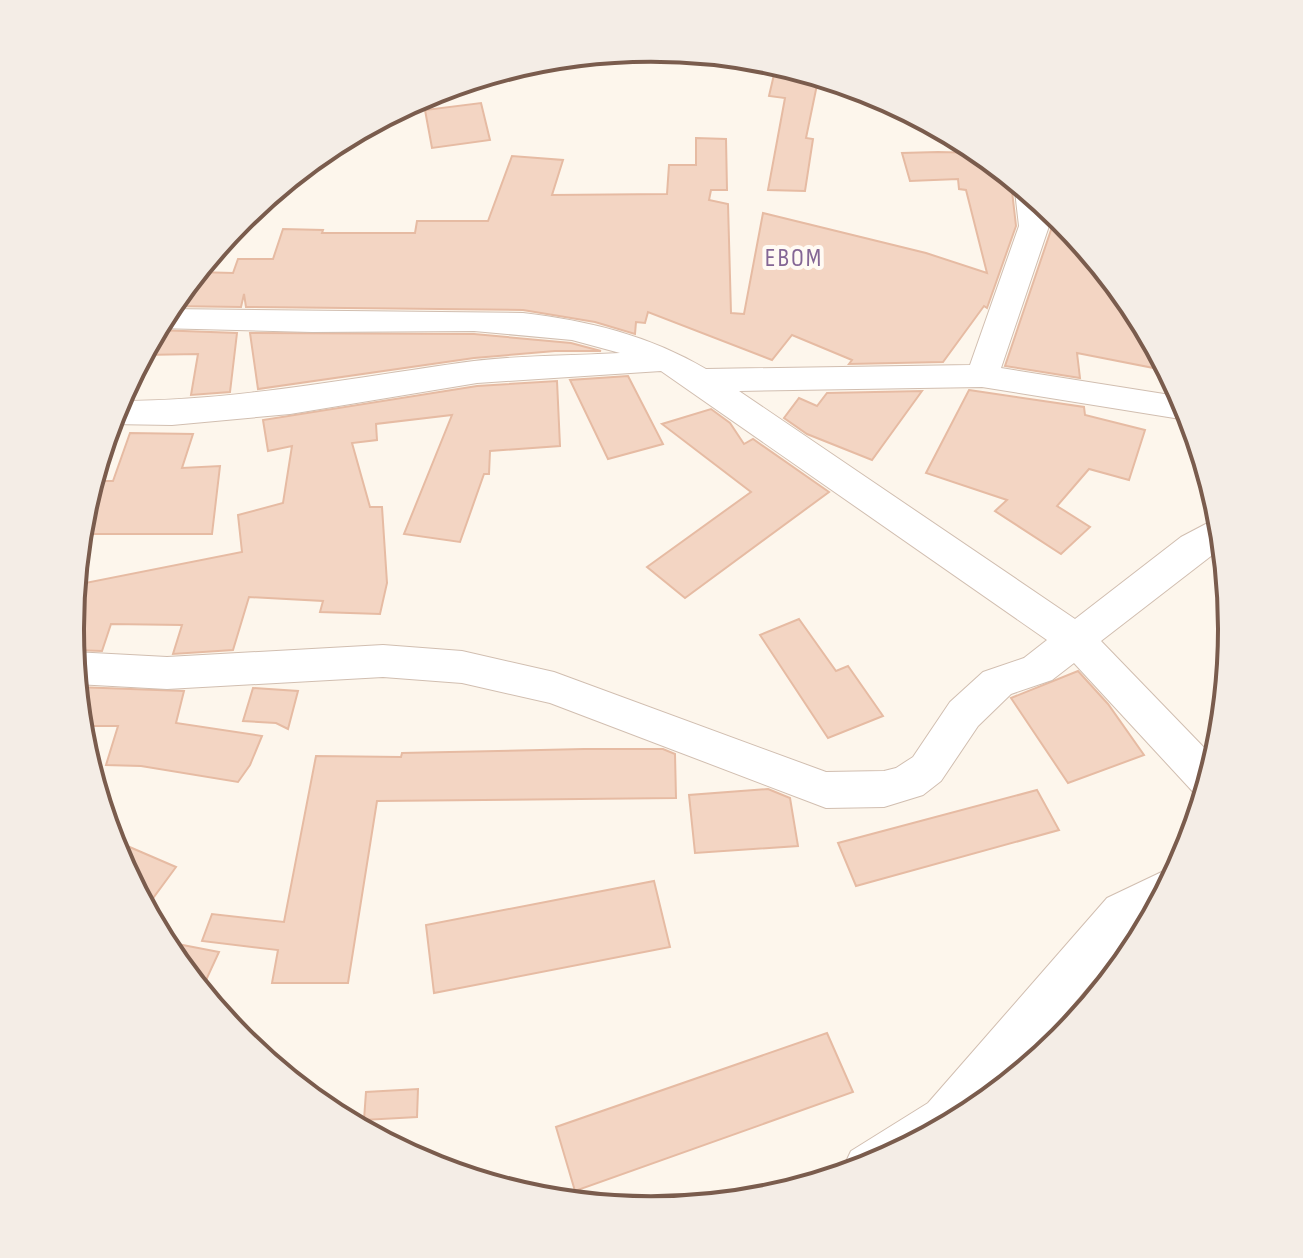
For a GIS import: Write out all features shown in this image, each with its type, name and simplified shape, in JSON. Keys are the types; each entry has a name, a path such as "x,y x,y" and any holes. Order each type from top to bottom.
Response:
{"street":[{"path":"982,376 1034,226 1032,209"},
{"path":"177,319 472,320 566,330 606,338 687,370 1076,640 1200,771"},
{"path":"128,413 172,413 258,405 477,372 687,370 982,376 1173,407"},
{"path":"86,669 167,673 383,661 462,667 554,688 826,790 884,789 908,782 927,769 964,714 997,683 1038,669 1211,536"},
{"path":"956,1107 1123,912 1151,898"}],"building":[{"path":"774,76 817,87 806,138 813,139 805,191 768,190 785,98 769,96"},
{"path":"481,103 490,140 432,148 425,110"},
{"path":"696,138 726,139 727,190 711,190 709,200 728,204 731,313 744,314 763,213 926,253 987,273 966,190 959,189 958,179 910,181 902,153 958,152 967,158 1012,192 1016,226 987,308 984,306 943,362 849,364 852,360 792,335 772,360 648,312 645,323 636,322 635,334 595,322 523,310 246,307 244,294 241,307 186,306 211,272 233,273 238,259 273,259 283,229 323,230 322,233 415,233 417,221 488,221 512,156 563,160 552,195 667,194 669,165 696,165"},
{"path":"1052,228 1101,284 1155,368 1077,353 1080,378 1005,366"},
{"path":"169,330 237,333 230,392 191,395 198,354 155,355"},
{"path":"250,333 474,334 571,343 601,351 555,351 474,358 258,389"},
{"path":"628,376 663,444 608,459 570,380"},
{"path":"557,381 560,446 490,451 489,474 484,474 460,542 404,534 452,415 376,424 377,440 352,443 370,507 382,507 387,583 380,614 320,612 323,601 249,597 233,650 173,654 182,625 111,624 102,651 85,650 87,583 242,552 238,515 283,503 292,446 268,451 263,420 477,386"},
{"path":"969,390 1084,407 1085,415 1145,430 1129,480 1089,469 1057,506 1090,527 1061,554 995,511 1007,500 926,473"},
{"path":"922,391 872,460 807,434 784,418 799,398 817,406 827,393"},
{"path":"711,409 730,423 744,444 753,439 829,492 685,598 647,567 751,492 662,424"},
{"path":"130,433 193,434 182,468 220,466 212,534 92,534 104,481 113,481"},
{"path":"799,619 836,671 848,666 883,716 828,738 760,635"},
{"path":"1078,671 1108,704 1144,755 1068,783 1011,698"},
{"path":"88,687 184,691 176,723 262,736 250,765 238,782 141,766 106,765 118,726 93,726"},
{"path":"253,688 298,691 288,729 276,723 243,721"},
{"path":"663,749 675,754 676,798 377,801 348,983 272,983 278,950 202,941 212,914 284,922 316,756 401,757 402,753"},
{"path":"768,789 790,798 798,846 695,853 689,795"},
{"path":"1037,790 1059,830 856,886 838,843"},
{"path":"128,846 176,867 153,898"},
{"path":"654,881 670,947 434,993 426,925"},
{"path":"180,945 219,952 206,979"},
{"path":"827,1033 853,1092 576,1191 556,1127"},
{"path":"418,1089 417,1117 368,1120 364,1118 366,1092"}],"district":[{"name":"EBOM","path":"794,258"}]}
